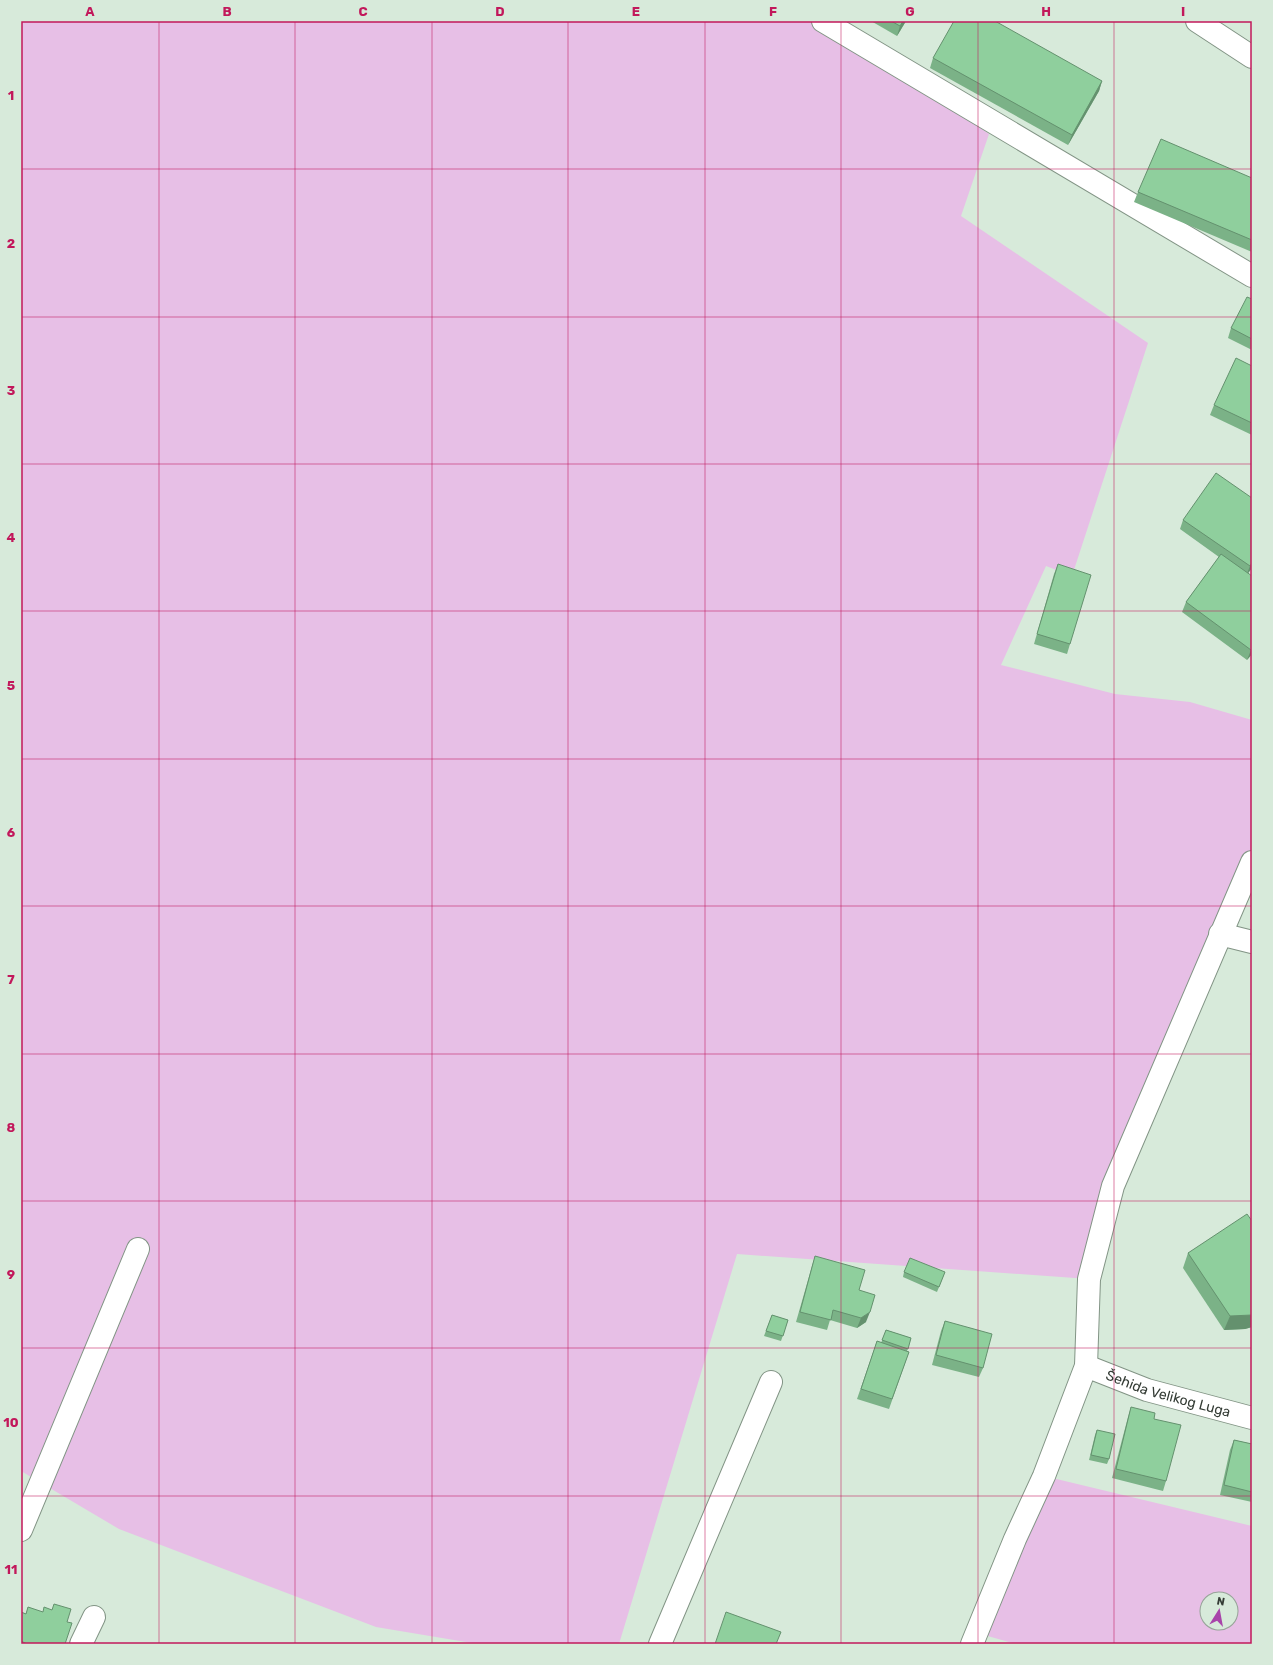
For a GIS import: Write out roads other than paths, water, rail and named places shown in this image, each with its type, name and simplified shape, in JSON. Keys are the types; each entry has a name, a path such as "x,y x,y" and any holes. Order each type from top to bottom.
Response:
{"street":[{"path":"823,21 1252,276"},
{"path":"1197,21 1252,57"},
{"path":"972,1644 1015,1539 1044,1476 1086,1366 1089,1278 1113,1186 1252,862"},
{"path":"1220,934 1252,942"},
{"path":"21,1530 138,1249"},
{"name":"Šehida Velikog Luga","path":"1086,1366 1147,1390 1252,1418"},
{"path":"660,1644 772,1382"},
{"path":"81,1644 94,1617"}]}
